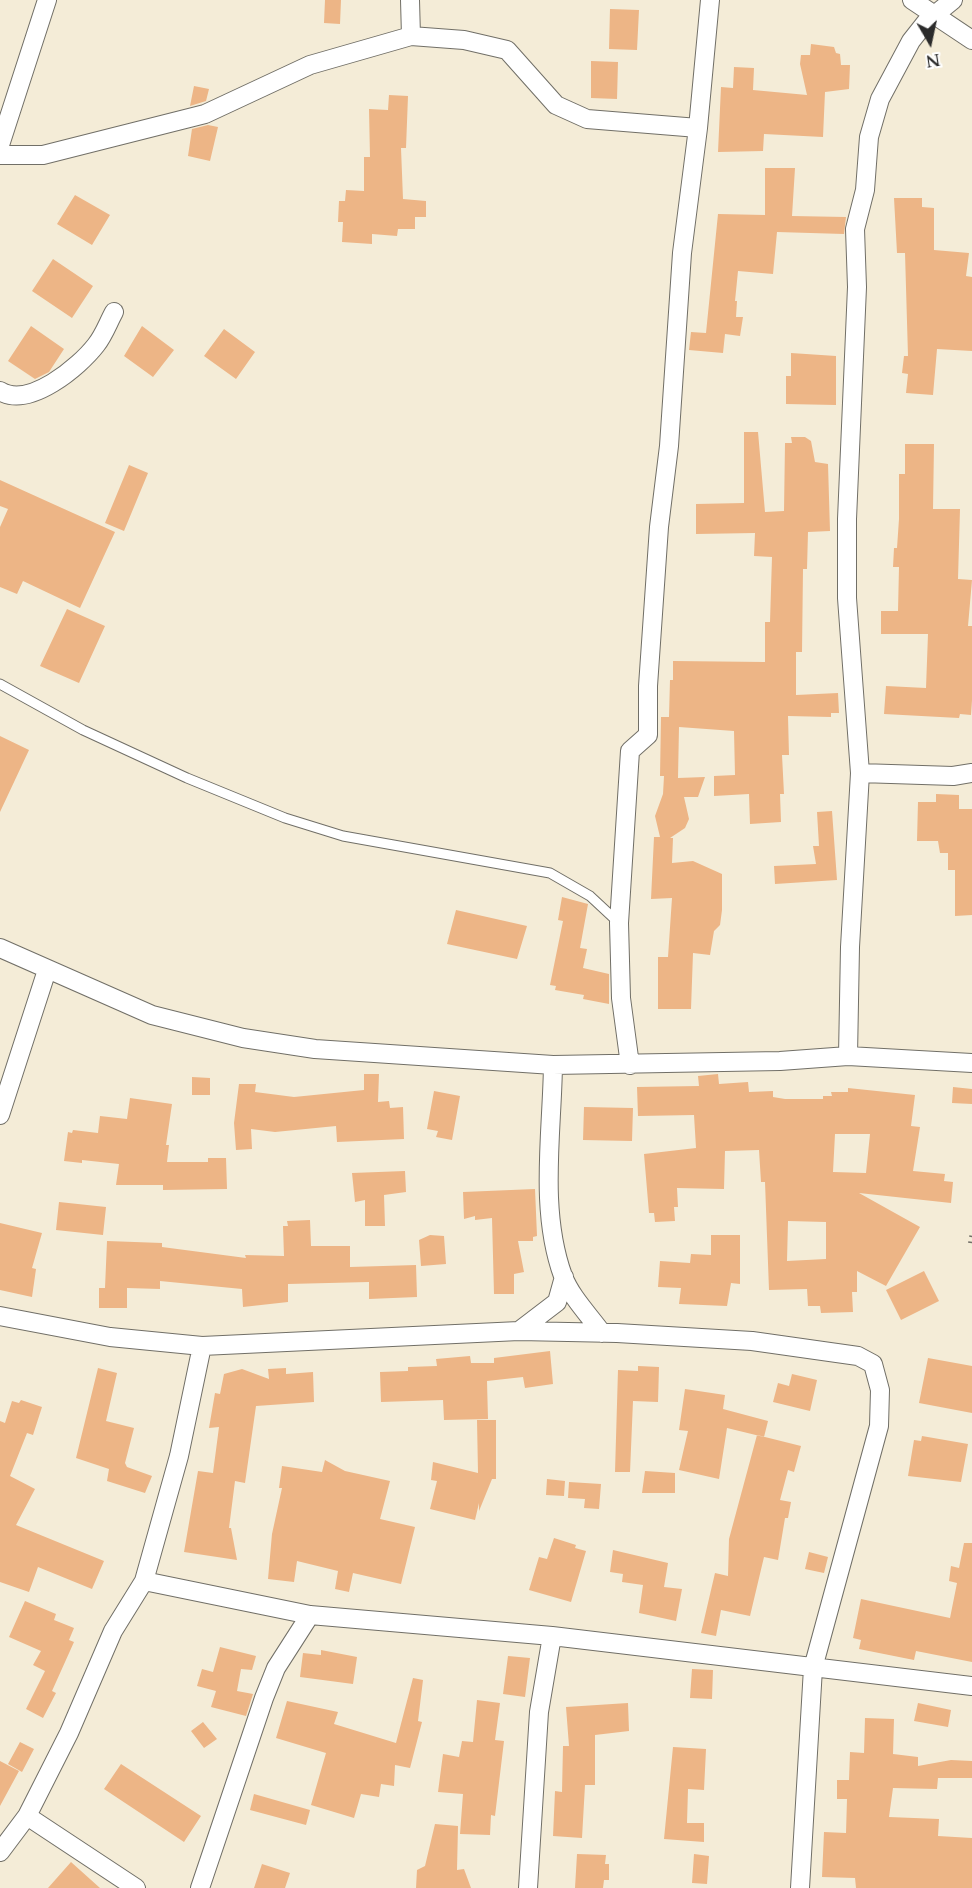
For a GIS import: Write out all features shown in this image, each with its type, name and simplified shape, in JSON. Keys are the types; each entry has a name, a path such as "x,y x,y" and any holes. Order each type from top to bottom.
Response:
{"street":[{"path":"0,145 47,0"},
{"path":"410,0 411,36"},
{"path":"630,1065 621,998 618,923 630,751 648,735 648,686 659,527 669,446 682,253 698,128 710,0"},
{"path":"912,0 972,40"},
{"path":"848,1056 860,773 847,597 847,519 857,287 855,229 864,190 869,137 880,99 911,41 935,15 953,0"},
{"path":"0,155 43,154 61,151 196,116 269,86 310,65 411,36 464,39 507,50 556,105 587,119 698,128"},
{"path":"0,391 14,396 48,386 94,348 114,312"},
{"path":"860,773 953,776 972,773"},
{"path":"0,948 152,1015 243,1038 315,1049 553,1065 780,1061 848,1056 972,1063"},
{"path":"0,1115 47,970"},
{"path":"553,1065 549,1173 552,1233 564,1277 576,1300 602,1333"},
{"path":"519,1331 557,1302 564,1277"},
{"path":"0,1316 110,1337 202,1346 519,1331 602,1333 752,1341 858,1356 873,1364 880,1390 879,1426 813,1668 800,1888"},
{"path":"0,1852 27,1816 69,1733 113,1631 144,1581 179,1456 202,1346"},
{"path":"144,1581 310,1614 552,1636 972,1686"},
{"path":"200,1888 276,1668 310,1614"},
{"path":"528,1888 539,1712 552,1636"},
{"path":"27,1816 136,1888"}],"lane":[{"path":"0,684 83,730 187,778 285,818 343,836 550,873 591,896 618,923"}],"path":[{"path":"970,1243 972,1232"}],"building":[{"path":"325,0 341,0 340,24 324,23"},
{"path":"610,9 639,10 637,50 609,49"},
{"path":"811,44 834,47 836,53 840,54 841,65 850,65 849,89 825,92 823,137 764,134 763,151 718,152 721,87 733,88 734,67 754,68 753,90 807,95 800,64 801,55 810,55"},
{"path":"591,61 618,62 617,99 591,98"},
{"path":"194,86 209,89 206,101 190,106"},
{"path":"389,95 408,96 406,148 401,148 403,199 426,201 426,217 415,217 415,229 398,229 397,236 372,234 372,244 342,242 343,222 338,222 339,201 345,201 346,190 364,191 364,157 370,157 369,109 388,110"},
{"path":"208,125 218,127 210,161 188,156 192,129"},
{"path":"765,168 795,168 792,216 846,217 844,234 777,232 773,274 738,271 735,301 737,301 736,317 743,317 740,336 725,334 723,353 689,350 691,332 706,333 718,214 765,215"},
{"path":"75,195 110,215 92,245 57,224"},
{"path":"894,198 922,198 922,207 934,208 934,250 969,253 966,276 972,277 972,351 937,349 933,395 906,393 908,374 902,373 904,356 908,356 905,253 897,253"},
{"path":"53,259 93,286 72,318 32,291"},
{"path":"31,326 64,349 49,372 35,379 8,361"},
{"path":"142,326 174,350 153,377 124,356"},
{"path":"224,329 255,352 236,379 204,356"},
{"path":"791,353 836,356 836,405 786,404 786,376 791,376"},
{"path":"744,432 758,432 765,512 784,511 785,443 792,443 791,437 805,437 811,441 815,462 828,464 830,531 808,532 807,569 803,569 802,652 796,652 796,695 838,693 839,713 831,713 831,717 788,716 789,755 782,755 784,794 780,794 781,822 750,824 749,794 714,796 714,776 735,775 734,731 679,727 678,778 705,777 698,797 684,797 689,819 685,828 670,838 673,838 672,863 693,861 722,874 722,910 720,925 714,931 710,955 693,953 691,1009 658,1009 658,957 668,957 672,898 651,899 654,837 660,837 655,816 663,794 664,776 660,776 661,717 669,717 673,661 765,662 765,622 770,622 772,557 754,556 755,533 696,534 696,504 744,503"},
{"path":"905,444 934,444 933,509 960,509 958,579 972,580 968,626 972,626 972,700 971,715 960,714 959,718 884,714 886,686 926,688 928,634 881,634 881,611 898,611 899,567 893,567 899,519 899,474 905,474"},
{"path":"129,465 148,473 124,531 105,523"},
{"path":"0,480 115,532 80,608 23,581 17,594 0,587 0,527 8,509 0,506"},
{"path":"67,609 105,626 79,683 40,666"},
{"path":"0,736 29,750 0,812"},
{"path":"936,794 959,795 959,809 972,809 972,915 955,916 955,870 948,870 948,853 940,853 938,841 917,841 918,802 936,802"},
{"path":"832,811 837,880 775,884 774,866 816,864 813,846 819,846 817,812"},
{"path":"562,897 588,904 580,948 587,949 583,968 609,974 609,1004 583,999 584,995 555,990 556,986 550,985 563,921 558,920"},
{"path":"456,910 527,926 517,959 447,944"},
{"path":"364,1074 379,1074 378,1102 389,1101 390,1108 403,1107 404,1139 337,1142 336,1126 275,1132 251,1129 252,1149 236,1150 234,1123 239,1084 256,1084 255,1092 294,1097 364,1090"},
{"path":"718,1074 719,1084 748,1082 749,1092 773,1091 773,1097 785,1099 823,1099 823,1096 832,1096 831,1092 848,1092 848,1088 915,1095 911,1126 920,1127 913,1171 945,1174 944,1181 953,1182 951,1203 859,1193 920,1227 886,1286 857,1271 857,1292 852,1292 853,1312 821,1313 820,1306 808,1306 807,1289 769,1290 765,1182 761,1182 759,1150 725,1151 724,1189 677,1188 678,1207 674,1207 675,1221 655,1222 654,1213 649,1213 644,1154 696,1148 694,1115 638,1116 637,1087 699,1086 698,1076","holes":["835,1134 870,1134 866,1173 833,1172","788,1221 826,1222 826,1259 787,1261"]},
{"path":"192,1077 210,1078 210,1095 192,1095"},
{"path":"953,1087 972,1089 972,1104 952,1103"},
{"path":"434,1091 460,1096 452,1140 436,1137 438,1131 427,1129"},
{"path":"130,1098 172,1104 166,1145 169,1145 167,1162 208,1162 208,1158 226,1158 227,1189 163,1190 163,1185 116,1185 119,1164 82,1160 82,1163 64,1161 68,1132 72,1133 73,1130 98,1133 100,1116 127,1119"},
{"path":"584,1107 633,1108 632,1141 583,1140"},
{"path":"405,1171 406,1192 384,1195 385,1226 365,1226 365,1200 355,1202 352,1173"},
{"path":"535,1189 537,1236 533,1237 533,1241 518,1241 524,1272 514,1274 514,1294 494,1294 492,1218 475,1220 475,1216 464,1219 463,1192"},
{"path":"59,1202 106,1207 103,1235 56,1230"},
{"path":"310,1220 311,1246 350,1246 350,1267 416,1265 417,1297 369,1299 369,1282 288,1284 288,1302 243,1307 242,1289 160,1281 160,1289 127,1288 127,1308 99,1308 99,1288 105,1288 107,1241 162,1243 162,1247 246,1258 245,1255 284,1256 283,1226 288,1226 287,1221"},
{"path":"0,1223 42,1233 32,1268 36,1269 32,1297 0,1290"},
{"path":"430,1235 444,1236 446,1264 421,1266 419,1240"},
{"path":"711,1235 740,1235 740,1284 731,1283 727,1306 679,1304 681,1288 658,1287 660,1261 690,1263 691,1254 711,1255"},
{"path":"924,1271 939,1301 901,1320 886,1290"},
{"path":"550,1351 553,1384 525,1388 523,1377 487,1381 488,1419 444,1420 443,1400 381,1402 380,1372 408,1371 408,1367 437,1366 436,1359 470,1356 471,1363 494,1363 494,1358"},
{"path":"928,1358 972,1366 972,1413 919,1403"},
{"path":"638,1366 659,1367 658,1402 633,1401 630,1472 615,1472 618,1370 638,1371"},
{"path":"98,1368 117,1373 106,1421 134,1428 125,1463 127,1467 152,1476 145,1493 107,1481 109,1469 76,1458"},
{"path":"286,1368 286,1374 313,1372 314,1402 256,1406 245,1483 235,1481 229,1528 231,1528 237,1560 184,1552 198,1471 213,1473 219,1427 209,1428 215,1393 220,1394 224,1374 242,1369 269,1379 268,1369"},
{"path":"792,1374 817,1380 810,1411 773,1402 778,1383 789,1386"},
{"path":"685,1389 725,1395 723,1409 768,1421 764,1437 727,1428 719,1479 679,1470 688,1431 679,1430"},
{"path":"21,1400 42,1407 33,1435 27,1433 10,1476 35,1489 16,1525 104,1561 92,1589 38,1567 29,1592 0,1582 0,1421 5,1423 12,1401 19,1403"},
{"path":"477,1420 496,1420 496,1479 492,1479 479,1511 479,1503 475,1520 430,1509 437,1481 431,1480 433,1462 478,1473"},
{"path":"757,1435 801,1446 794,1472 788,1470 780,1500 791,1502 788,1518 785,1518 778,1560 764,1557 750,1616 721,1610 716,1636 701,1633 715,1573 728,1576 729,1539"},
{"path":"922,1436 968,1444 961,1482 908,1476 914,1440 921,1441"},
{"path":"325,1460 345,1471 390,1481 380,1519 415,1527 401,1584 353,1573 349,1592 335,1589 338,1571 297,1561 294,1582 268,1579 272,1534 282,1488 279,1488 282,1466 322,1472"},
{"path":"645,1471 675,1473 675,1493 642,1493"},
{"path":"547,1479 565,1481 564,1496 546,1495"},
{"path":"569,1482 601,1484 599,1509 584,1508 585,1499 568,1498"},
{"path":"554,1538 586,1551 571,1602 529,1590 539,1557 547,1559"},
{"path":"964,1543 972,1543 972,1662 916,1651 914,1660 859,1649 861,1640 853,1638 861,1599 950,1618 957,1583 949,1581 951,1566 959,1568"},
{"path":"613,1550 668,1563 664,1587 682,1589 676,1621 639,1613 643,1585 622,1582 623,1574 610,1572"},
{"path":"809,1552 828,1557 824,1573 805,1569"},
{"path":"25,1601 56,1614 54,1620 74,1628 69,1640 74,1642 52,1691 56,1693 43,1718 26,1709 45,1671 33,1665 41,1651 9,1637"},
{"path":"220,1647 256,1656 252,1670 241,1669 237,1691 253,1694 246,1716 211,1707 216,1691 197,1686 202,1669 213,1672"},
{"path":"321,1650 357,1657 353,1684 300,1677 303,1653 321,1655"},
{"path":"508,1656 530,1658 525,1697 503,1694"},
{"path":"692,1669 713,1670 712,1699 690,1698"},
{"path":"413,1678 423,1680 418,1721 422,1722 410,1768 395,1765 394,1786 381,1784 379,1797 361,1794 354,1818 311,1805 326,1753 276,1738 287,1701 338,1712 334,1724 396,1743"},
{"path":"477,1700 500,1703 495,1740 504,1741 495,1816 491,1815 490,1835 460,1834 463,1794 438,1792 443,1754 459,1757 462,1741 473,1742"},
{"path":"628,1703 629,1731 595,1735 595,1785 585,1785 582,1838 553,1836 555,1791 562,1792 563,1746 569,1746 566,1707"},
{"path":"918,1703 951,1710 948,1727 914,1721"},
{"path":"865,1718 894,1719 893,1754 918,1757 918,1766 951,1760 972,1761 972,1778 938,1778 937,1789 893,1788 889,1817 939,1819 938,1836 972,1838 972,1888 856,1888 855,1878 822,1877 824,1832 846,1833 847,1799 837,1799 837,1780 849,1780 850,1752 864,1753"},
{"path":"203,1722 217,1739 204,1748 191,1731"},
{"path":"20,1742 34,1749 22,1772 8,1764"},
{"path":"673,1747 706,1749 704,1790 688,1789 687,1823 704,1823 704,1842 664,1839"},
{"path":"0,1761 19,1771 0,1806"},
{"path":"121,1764 201,1816 184,1842 104,1789"},
{"path":"254,1794 310,1810 306,1825 250,1810"},
{"path":"435,1824 458,1826 457,1870 464,1869 471,1888 416,1888 417,1870 425,1866"},
{"path":"577,1854 606,1855 605,1864 609,1864 609,1880 604,1880 603,1888 575,1888"},
{"path":"694,1854 709,1856 707,1884 692,1883"},
{"path":"71,1862 100,1888 48,1888"},
{"path":"262,1864 290,1873 285,1888 254,1888"}]}
